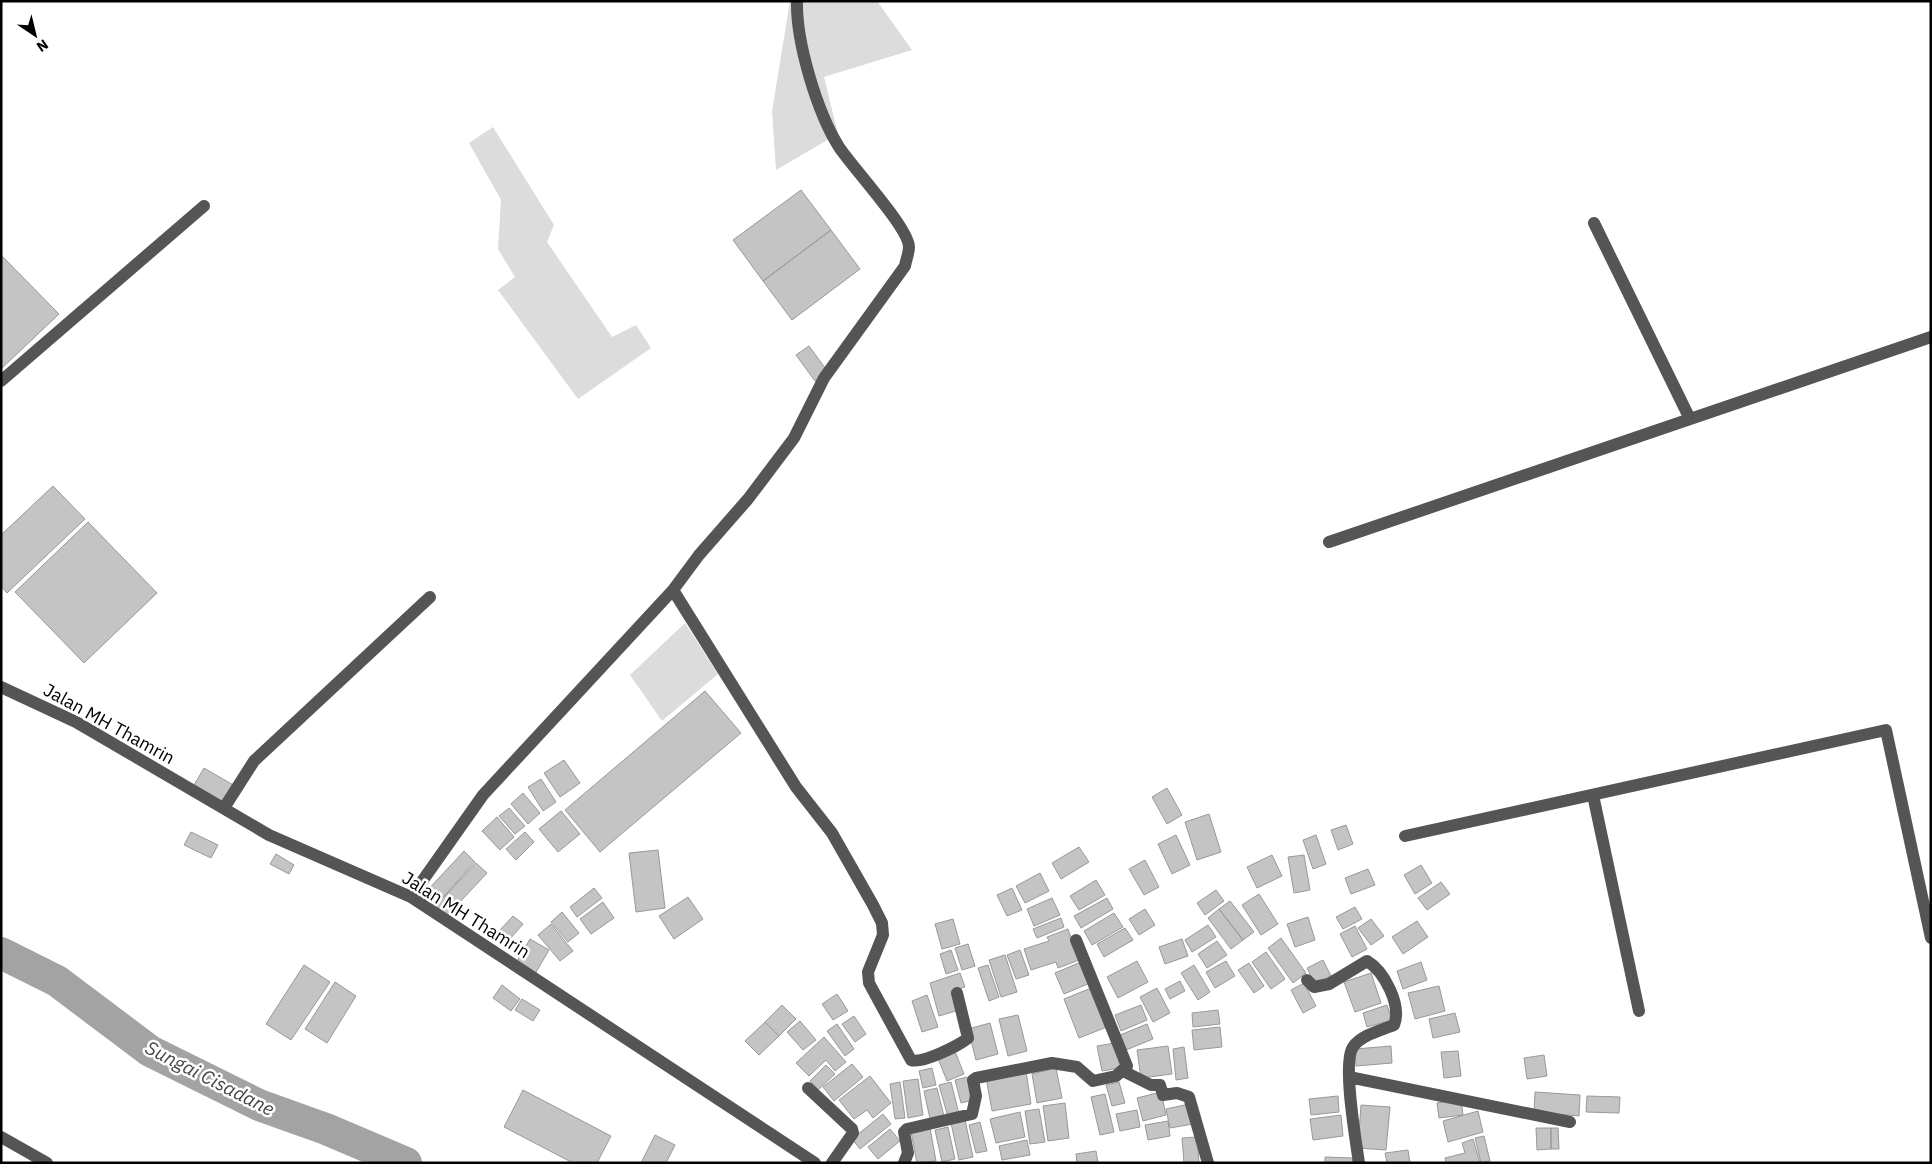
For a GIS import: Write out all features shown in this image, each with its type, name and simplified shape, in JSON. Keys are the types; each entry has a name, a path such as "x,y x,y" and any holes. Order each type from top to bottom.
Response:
{"street":[{"path":"411,897 483,795 673,590 699,556 748,499 794,438 824,378 905,266 910,246 900,227 839,146 812,88 796,18 797,1"},
{"path":"1,381 204,206"},
{"path":"1594,223 1690,419"},
{"path":"1329,542 1931,337"},
{"path":"673,590 796,787 832,833 882,923 883,935 868,972 869,983 911,1060 916,1062 930,1058 968,1038 957,993"},
{"path":"224,808 254,761 430,597"},
{"name":"Jalan MH Thamrin","path":"1,687 76,722 269,835 411,897 815,1163"},
{"path":"1405,836 1886,730 1931,938"},
{"path":"1593,794 1639,1011"},
{"path":"904,1163 908,1153 904,1132 907,1129 972,1114 976,1096 974,1080 976,1078 1052,1063 1078,1067 1085,1076 1093,1081 1116,1076 1127,1066 1121,1046 1076,940"},
{"path":"1307,980 1314,987 1329,984 1367,962 1377,967 1394,1000 1397,1017 1394,1025 1371,1034 1353,1046 1349,1077 1359,1163"},
{"path":"1123,1071 1151,1085 1160,1085 1164,1095 1177,1093 1189,1097 1208,1163"},
{"path":"1349,1077 1570,1122"},
{"path":"808,1088 852,1129 853,1133 832,1162"},
{"path":"1,1138 47,1163"}],"shaded area":[{"path":"790,1 877,1 912,50 824,77 838,134 776,170 772,111"},
{"path":"493,127 554,225 547,242 612,337 636,325 651,348 578,399 498,290 515,277 498,249 501,200 469,143"},
{"path":"685,623 718,674 662,721 630,675"}],"building":[{"path":"801,190 831,230 763,281 733,240"},
{"path":"831,230 860,269 792,320 763,281"},
{"path":"1,255 59,314 1,369"},
{"path":"809,346 828,372 815,381 796,355"},
{"path":"53,486 85,519 7,593 1,586 1,535"},
{"path":"88,522 157,593 84,663 15,592"},
{"path":"705,691 741,733 600,852 565,810"},
{"path":"564,760 580,783 560,797 544,773"},
{"path":"204,768 235,786 225,804 194,785"},
{"path":"541,779 556,802 543,811 528,787"},
{"path":"1167,788 1182,815 1167,824 1152,797"},
{"path":"523,793 540,813 528,824 511,804"},
{"path":"509,808 525,826 515,834 499,816"},
{"path":"561,811 580,834 558,852 539,829"},
{"path":"1209,814 1221,852 1197,860 1185,822"},
{"path":"497,817 514,837 500,850 482,831"},
{"path":"1346,825 1353,844 1338,850 1331,830"},
{"path":"191,832 218,845 211,858 184,845"},
{"path":"525,832 534,842 516,860 506,849"},
{"path":"1176,835 1190,865 1172,874 1158,844"},
{"path":"1316,835 1326,864 1313,869 1303,840"},
{"path":"1079,847 1089,862 1061,879 1052,863"},
{"path":"658,850 665,908 636,912 629,853"},
{"path":"464,851 475,862 436,905 424,894"},
{"path":"276,854 294,865 289,874 270,864"},
{"path":"1272,855 1282,876 1257,888 1247,867"},
{"path":"1304,855 1310,890 1294,893 1288,857"},
{"path":"1145,860 1159,887 1144,895 1129,869"},
{"path":"476,863 487,873 445,918 434,908"},
{"path":"1421,865 1432,883 1415,894 1404,875"},
{"path":"1368,869 1375,885 1351,894 1345,878"},
{"path":"1040,873 1049,891 1025,903 1016,886"},
{"path":"1096,880 1105,895 1079,910 1070,896"},
{"path":"1441,882 1450,894 1427,910 1418,898"},
{"path":"594,888 602,898 577,917 570,907"},
{"path":"1012,888 1022,910 1007,916 997,895"},
{"path":"1216,890 1224,901 1205,915 1197,903"},
{"path":"1259,894 1278,924 1261,935 1242,905"},
{"path":"688,897 703,919 674,939 659,916"},
{"path":"1052,898 1060,915 1034,926 1027,909"},
{"path":"1107,898 1113,909 1081,928 1074,916"},
{"path":"1230,901 1254,932 1243,940 1219,909"},
{"path":"603,902 614,918 591,934 580,919"},
{"path":"1355,907 1362,919 1343,929 1336,917"},
{"path":"1145,909 1155,925 1139,935 1129,919"},
{"path":"1219,909 1243,940 1231,949 1208,918"},
{"path":"562,912 579,933 568,942 551,922"},
{"path":"1114,913 1123,927 1092,945 1084,931"},
{"path":"513,916 523,924 510,939 500,930"},
{"path":"1308,917 1315,940 1295,947 1287,924"},
{"path":"1061,918 1064,927 1037,938 1033,929"},
{"path":"953,919 960,944 942,949 935,924"},
{"path":"1371,919 1384,936 1371,945 1358,928"},
{"path":"1417,921 1428,937 1403,954 1392,937"},
{"path":"551,924 573,951 560,961 538,935"},
{"path":"1208,925 1216,937 1192,952 1185,940"},
{"path":"1355,926 1367,949 1352,957 1340,934"},
{"path":"1125,928 1133,940 1104,957 1097,944"},
{"path":"1068,929 1079,960 1058,968 1056,962 1031,970 1024,949 1049,941 1047,937"},
{"path":"1281,938 1306,973 1293,983 1268,948"},
{"path":"530,939 549,950 535,974 516,963"},
{"path":"1182,939 1188,956 1165,964 1159,947"},
{"path":"1217,941 1227,955 1207,968 1198,954"},
{"path":"968,944 975,966 962,970 955,948"},
{"path":"951,950 958,970 946,974 940,954"},
{"path":"1020,950 1029,975 1016,979 1007,955"},
{"path":"1266,952 1285,979 1271,989 1252,962"},
{"path":"1005,955 1017,992 1001,997 989,960"},
{"path":"1323,960 1331,976 1315,984 1307,968"},
{"path":"1137,961 1148,982 1118,998 1107,977"},
{"path":"1226,961 1235,976 1215,988 1206,972"},
{"path":"1081,962 1090,983 1064,994 1055,973"},
{"path":"1421,962 1427,980 1403,989 1397,971"},
{"path":"1249,963 1264,986 1254,993 1238,970"},
{"path":"304,965 330,982 291,1040 266,1024"},
{"path":"988,965 999,997 989,1001 978,968"},
{"path":"1194,965 1210,992 1198,1000 1181,973"},
{"path":"960,973 965,987 951,991 956,1011 939,1016 930,983"},
{"path":"1371,973 1381,1003 1355,1012 1344,982"},
{"path":"1180,981 1185,991 1170,999 1165,989"},
{"path":"335,982 356,996 327,1043 305,1029"},
{"path":"1304,983 1316,1006 1303,1013 1291,990"},
{"path":"502,985 520,999 511,1011 493,998"},
{"path":"1439,986 1445,1011 1415,1019 1408,993"},
{"path":"1091,988 1107,1027 1079,1038 1064,999"},
{"path":"1157,988 1170,1013 1153,1022 1140,997"},
{"path":"837,994 848,1011 833,1020 822,1004"},
{"path":"927,995 938,1027 922,1032 912,1001"},
{"path":"522,999 540,1010 533,1021 515,1010"},
{"path":"782,1005 796,1019 779,1036 765,1022"},
{"path":"1141,1005 1147,1020 1121,1031 1115,1015"},
{"path":"1387,1005 1392,1020 1367,1027 1363,1013"},
{"path":"1218,1010 1220,1024 1193,1027 1192,1013"},
{"path":"1455,1013 1460,1032 1433,1038 1429,1019"},
{"path":"1018,1015 1027,1051 1008,1056 999,1019"},
{"path":"854,1016 866,1034 855,1042 842,1024"},
{"path":"800,1021 816,1040 803,1050 787,1032"},
{"path":"765,1022 779,1036 759,1055 745,1041"},
{"path":"990,1023 998,1054 976,1060 968,1029"},
{"path":"837,1024 854,1049 845,1056 827,1031"},
{"path":"1147,1024 1153,1039 1126,1050 1120,1035"},
{"path":"1220,1027 1222,1047 1194,1050 1192,1030"},
{"path":"824,1037 846,1062 835,1071 826,1060 809,1076 796,1063"},
{"path":"1115,1043 1120,1068 1102,1071 1097,1046"},
{"path":"1168,1046 1172,1074 1141,1078 1137,1050"},
{"path":"1391,1046 1392,1063 1356,1066 1355,1049"},
{"path":"1184,1047 1188,1078 1176,1080 1173,1049"},
{"path":"954,1049 964,1074 947,1081 937,1056"},
{"path":"1458,1051 1461,1076 1444,1078 1441,1052"},
{"path":"1544,1055 1547,1076 1527,1079 1524,1058"},
{"path":"852,1064 863,1077 834,1101 823,1087"},
{"path":"826,1065 835,1074 818,1090 810,1081"},
{"path":"932,1068 936,1085 923,1088 919,1071"},
{"path":"1056,1068 1062,1098 1037,1103 1032,1074"},
{"path":"1026,1071 1031,1104 992,1111 986,1077"},
{"path":"870,1076 891,1103 873,1118 867,1110 854,1119 839,1100"},
{"path":"967,1077 973,1100 961,1103 955,1080"},
{"path":"918,1079 923,1115 908,1118 903,1081"},
{"path":"900,1082 905,1118 895,1119 890,1084"},
{"path":"951,1082 959,1114 948,1117 939,1085"},
{"path":"1119,1082 1125,1103 1112,1106 1106,1085"},
{"path":"937,1088 944,1116 930,1119 924,1091"},
{"path":"523,1090 611,1136 597,1163 573,1163 504,1127"},
{"path":"1161,1092 1166,1115 1143,1121 1137,1098"},
{"path":"1535,1092 1580,1095 1579,1116 1534,1112"},
{"path":"1105,1094 1114,1132 1100,1135 1091,1097"},
{"path":"1338,1096 1339,1112 1311,1115 1309,1099"},
{"path":"1587,1096 1620,1097 1619,1113 1586,1112"},
{"path":"1461,1099 1463,1115 1439,1118 1437,1103"},
{"path":"1065,1103 1069,1138 1048,1141 1043,1106"},
{"path":"1189,1104 1193,1124 1170,1128 1166,1109"},
{"path":"1361,1105 1390,1107 1386,1150 1358,1148"},
{"path":"1039,1109 1045,1142 1030,1144 1025,1111"},
{"path":"1137,1110 1140,1127 1120,1131 1116,1114"},
{"path":"1478,1111 1483,1132 1448,1142 1443,1121"},
{"path":"1020,1112 1025,1137 996,1143 990,1119"},
{"path":"883,1114 891,1124 860,1149 852,1139"},
{"path":"1341,1115 1343,1136 1313,1140 1310,1119"},
{"path":"965,1120 973,1157 959,1160 951,1123"},
{"path":"1168,1121 1170,1136 1148,1140 1145,1125"},
{"path":"980,1122 987,1151 976,1153 969,1125"},
{"path":"948,1127 955,1159 942,1162 935,1130"},
{"path":"930,1128 936,1161 917,1163 911,1132"},
{"path":"1536,1128 1551,1128 1551,1149 1537,1150"},
{"path":"1551,1128 1558,1128 1559,1149 1551,1149"},
{"path":"890,1129 900,1141 878,1159 868,1147"},
{"path":"655,1135 675,1145 666,1163 641,1163"},
{"path":"1484,1136 1490,1161 1481,1163 1475,1138"},
{"path":"1197,1137 1199,1163 1184,1163 1182,1138"},
{"path":"1473,1139 1480,1163 1446,1163 1445,1158 1465,1153 1462,1143"},
{"path":"1027,1140 1030,1155 1002,1160 999,1146"},
{"path":"1408,1150 1410,1163 1387,1163 1385,1153"},
{"path":"1096,1151 1098,1163 1077,1163 1076,1154"},
{"path":"1325,1157 1353,1158 1352,1163 1325,1163"}],"waterway":[{"name":"Sungai Cisadane","path":"1,953 57,981 150,1051 259,1105 326,1129 406,1163"}]}
